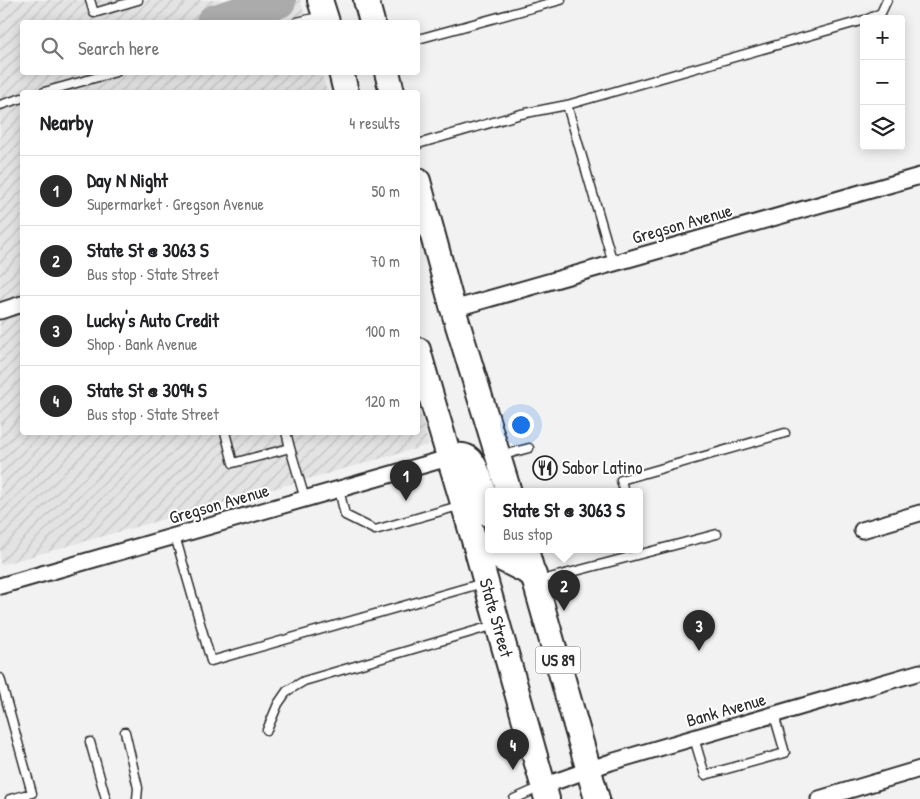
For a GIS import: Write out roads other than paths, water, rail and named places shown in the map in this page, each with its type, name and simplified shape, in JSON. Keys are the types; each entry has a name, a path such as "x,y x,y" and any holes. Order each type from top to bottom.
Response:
{"main road":[{"path":"366,0 371,20"},
{"path":"342,75 346,90"},
{"path":"387,75 391,90"},
{"path":"420,188 453,309 508,488"},
{"name":"State Street","path":"420,357 545,792"},
{"path":"448,458 458,455 467,457 475,466 485,500"},
{"path":"501,553 502,559 535,578"},
{"name":"US 89","path":"527,553 597,799"}],"street":[{"name":"Gregson Avenue","path":"453,309 920,176"},
{"path":"0,311 20,305"},
{"name":"Gregson Avenue","path":"0,586 448,458"},
{"path":"862,530 920,513"},
{"name":"Bank Avenue","path":"545,792 589,770 611,762 920,672"},
{"path":"819,799 920,769"}],"lane":[{"path":"90,0 94,13 138,0"},
{"path":"420,38 561,0"},
{"path":"877,15 881,13 887,0"},
{"path":"302,20 324,12"},
{"path":"420,143 521,114 567,105 860,21"},
{"path":"51,90 105,75"},
{"path":"0,105 20,99"},
{"path":"567,105 613,264"},
{"path":"623,488 621,480 785,433"},
{"path":"226,435 233,463 290,448"},
{"path":"287,435 305,499"},
{"path":"498,457 529,448"},
{"path":"339,489 345,515 374,530 463,504"},
{"path":"643,552 718,534"},
{"path":"175,536 211,661 486,582"},
{"path":"535,578 639,553"},
{"path":"267,730 278,704 287,691 304,681 498,624"},
{"path":"0,678 32,793 10,799"},
{"path":"694,738 705,775 785,753 774,715"},
{"path":"125,732 138,788 137,799"},
{"path":"90,742 106,799"},
{"path":"514,799 545,792"}],"waterway":[{"path":"219,20 279,1"}],"place":[{"name":"Sabor Latino","path":"545,468"},
{"name":"Day N Night","path":"406,501"},
{"name":"State St @ 3063 S","path":"564,611"},
{"name":"Lucky's Auto Credit","path":"699,651"},
{"name":"State St @ 3094 S","path":"513,770"}]}
